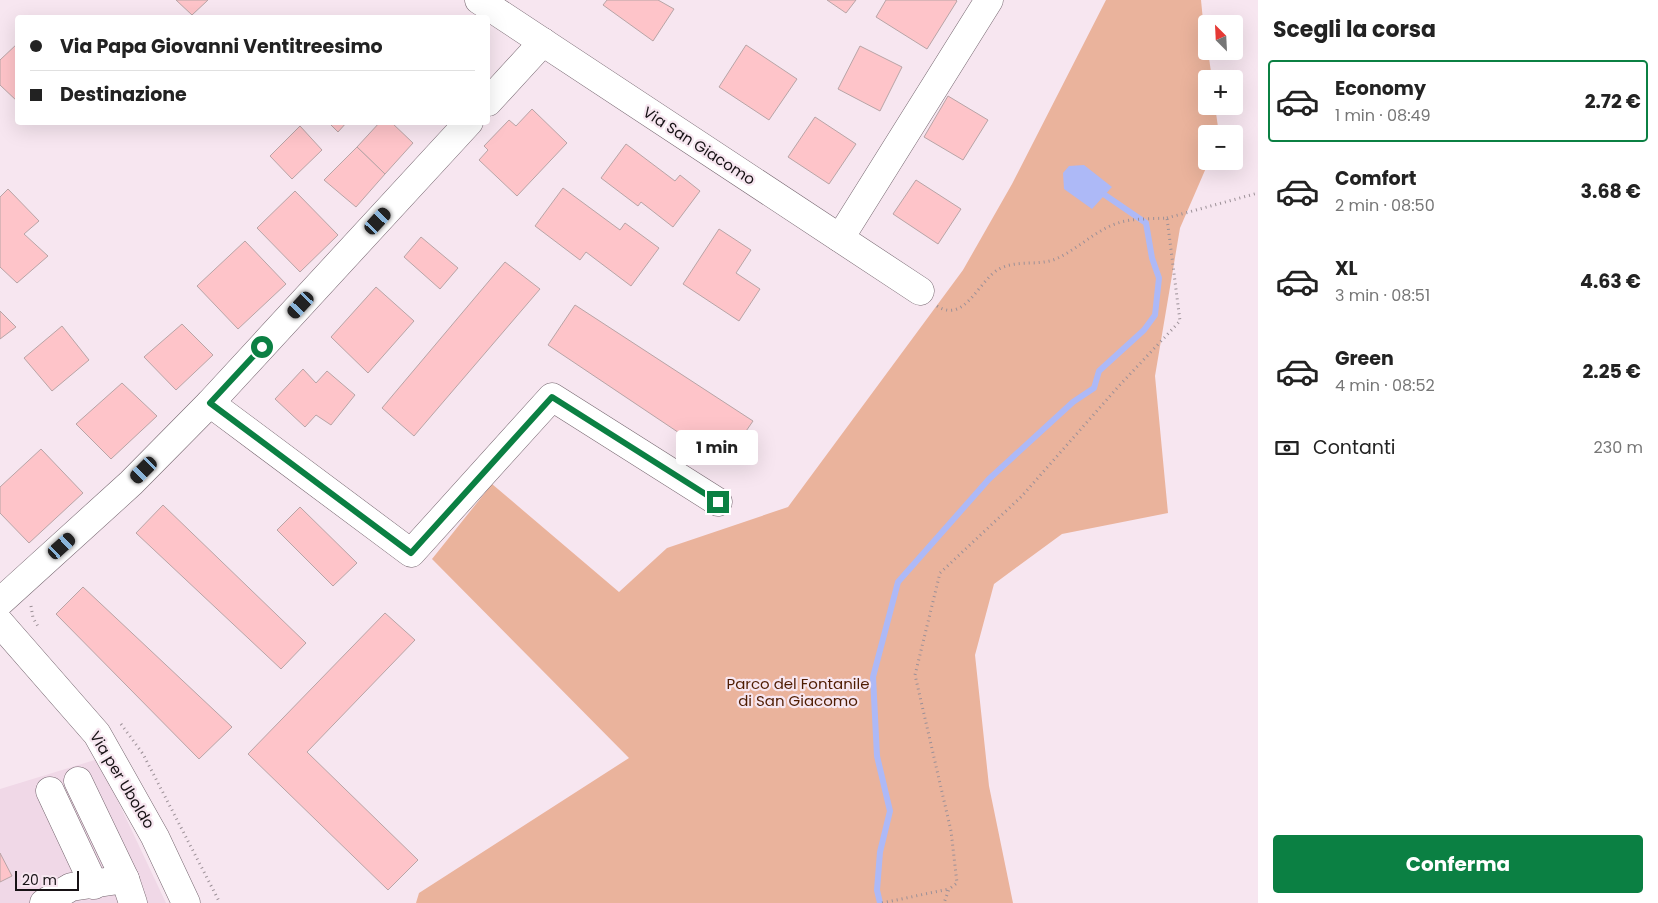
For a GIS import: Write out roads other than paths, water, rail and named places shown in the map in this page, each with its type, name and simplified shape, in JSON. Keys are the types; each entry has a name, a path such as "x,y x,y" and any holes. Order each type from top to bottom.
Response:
{"street":[{"name":"Via San Giacomo","path":"479,0 920,291"},
{"path":"840,238 989,0"},
{"path":"490,100 542,42"},
{"path":"0,602 131,483 210,403 466,125"},
{"path":"210,403 411,553 552,397 718,502"},
{"name":"Via per Uboldo","path":"0,623 97,734 155,837 186,903"},
{"path":"78,781 129,891"},
{"path":"50,791 94,885"},
{"path":"44,903 71,887 94,885 129,891"}],"water":[{"path":"1084,165 1112,187 1092,209 1064,189 1063,173 1069,166"}],"waterway":[{"path":"880,903 877,890 880,852 890,811 877,756 873,677 898,582 989,479 1073,402 1094,388 1099,371 1144,330 1155,315 1159,278 1152,258 1146,223 1105,195"}],"park label":[{"name":"Parco del Fontanile di San Giacomo","path":"798,692"}]}
